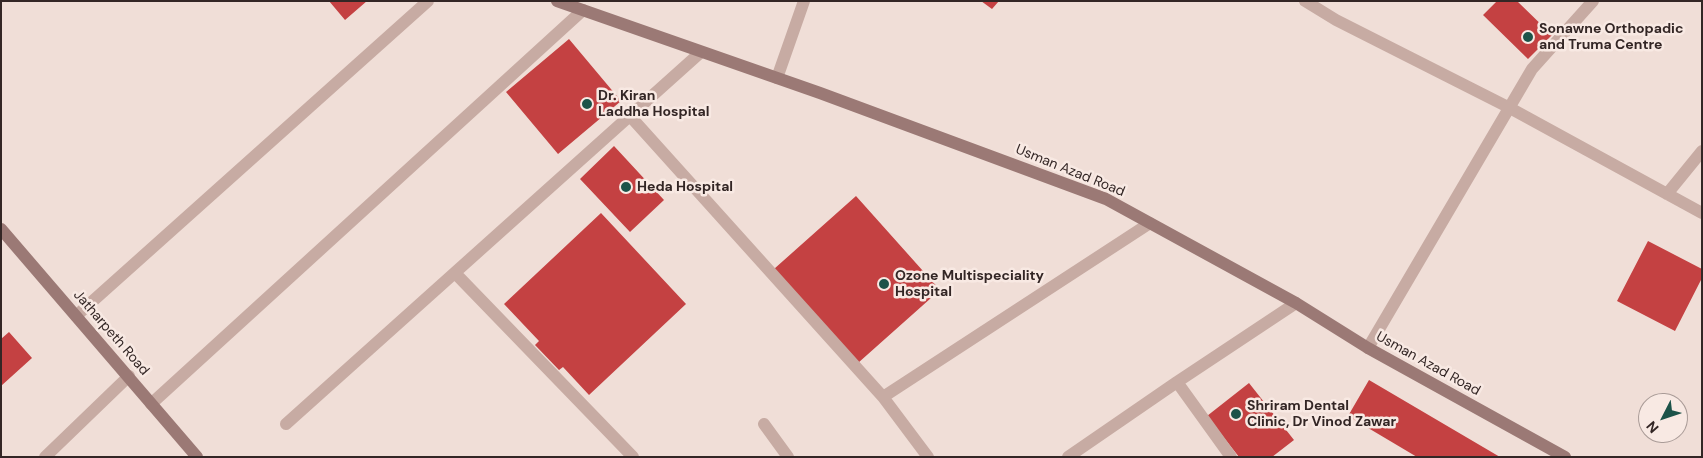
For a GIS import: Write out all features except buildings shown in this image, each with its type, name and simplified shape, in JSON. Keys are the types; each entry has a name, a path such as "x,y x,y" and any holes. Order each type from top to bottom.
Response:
{"main road":[{"name":"Usman Azad Road","path":"557,1 777,78 1106,199 1296,303 1368,348 1565,457"},
{"name":"Jatharpeth Road","path":"1,229 197,457"}],"street":[{"path":"76,316 428,1"},
{"path":"777,78 804,1"},
{"path":"1368,348 1532,69 1593,1"},
{"path":"1307,2 1336,20 1508,107 1702,213"},
{"path":"151,404 583,10"},
{"path":"286,424 701,52"},
{"path":"630,116 883,397 928,457"},
{"path":"1667,194 1702,151"},
{"path":"883,397 1150,223"},
{"path":"455,273 633,457"},
{"path":"1068,457 1296,303"},
{"path":"45,457 129,376"},
{"path":"1177,382 1231,457"},
{"path":"764,424 788,457"}],"place":[{"name":"Sonawne Orthopadic and Truma Centre","path":"1528,37"},
{"name":"Dr. Kiran Laddha Hospital","path":"587,104"},
{"name":"Heda Hospital","path":"626,187"},
{"name":"Ozone Multispeciality Hospital","path":"884,284"},
{"name":"Shriram Dental Clinic, Dr Vinod Zawar","path":"1236,414"}]}
